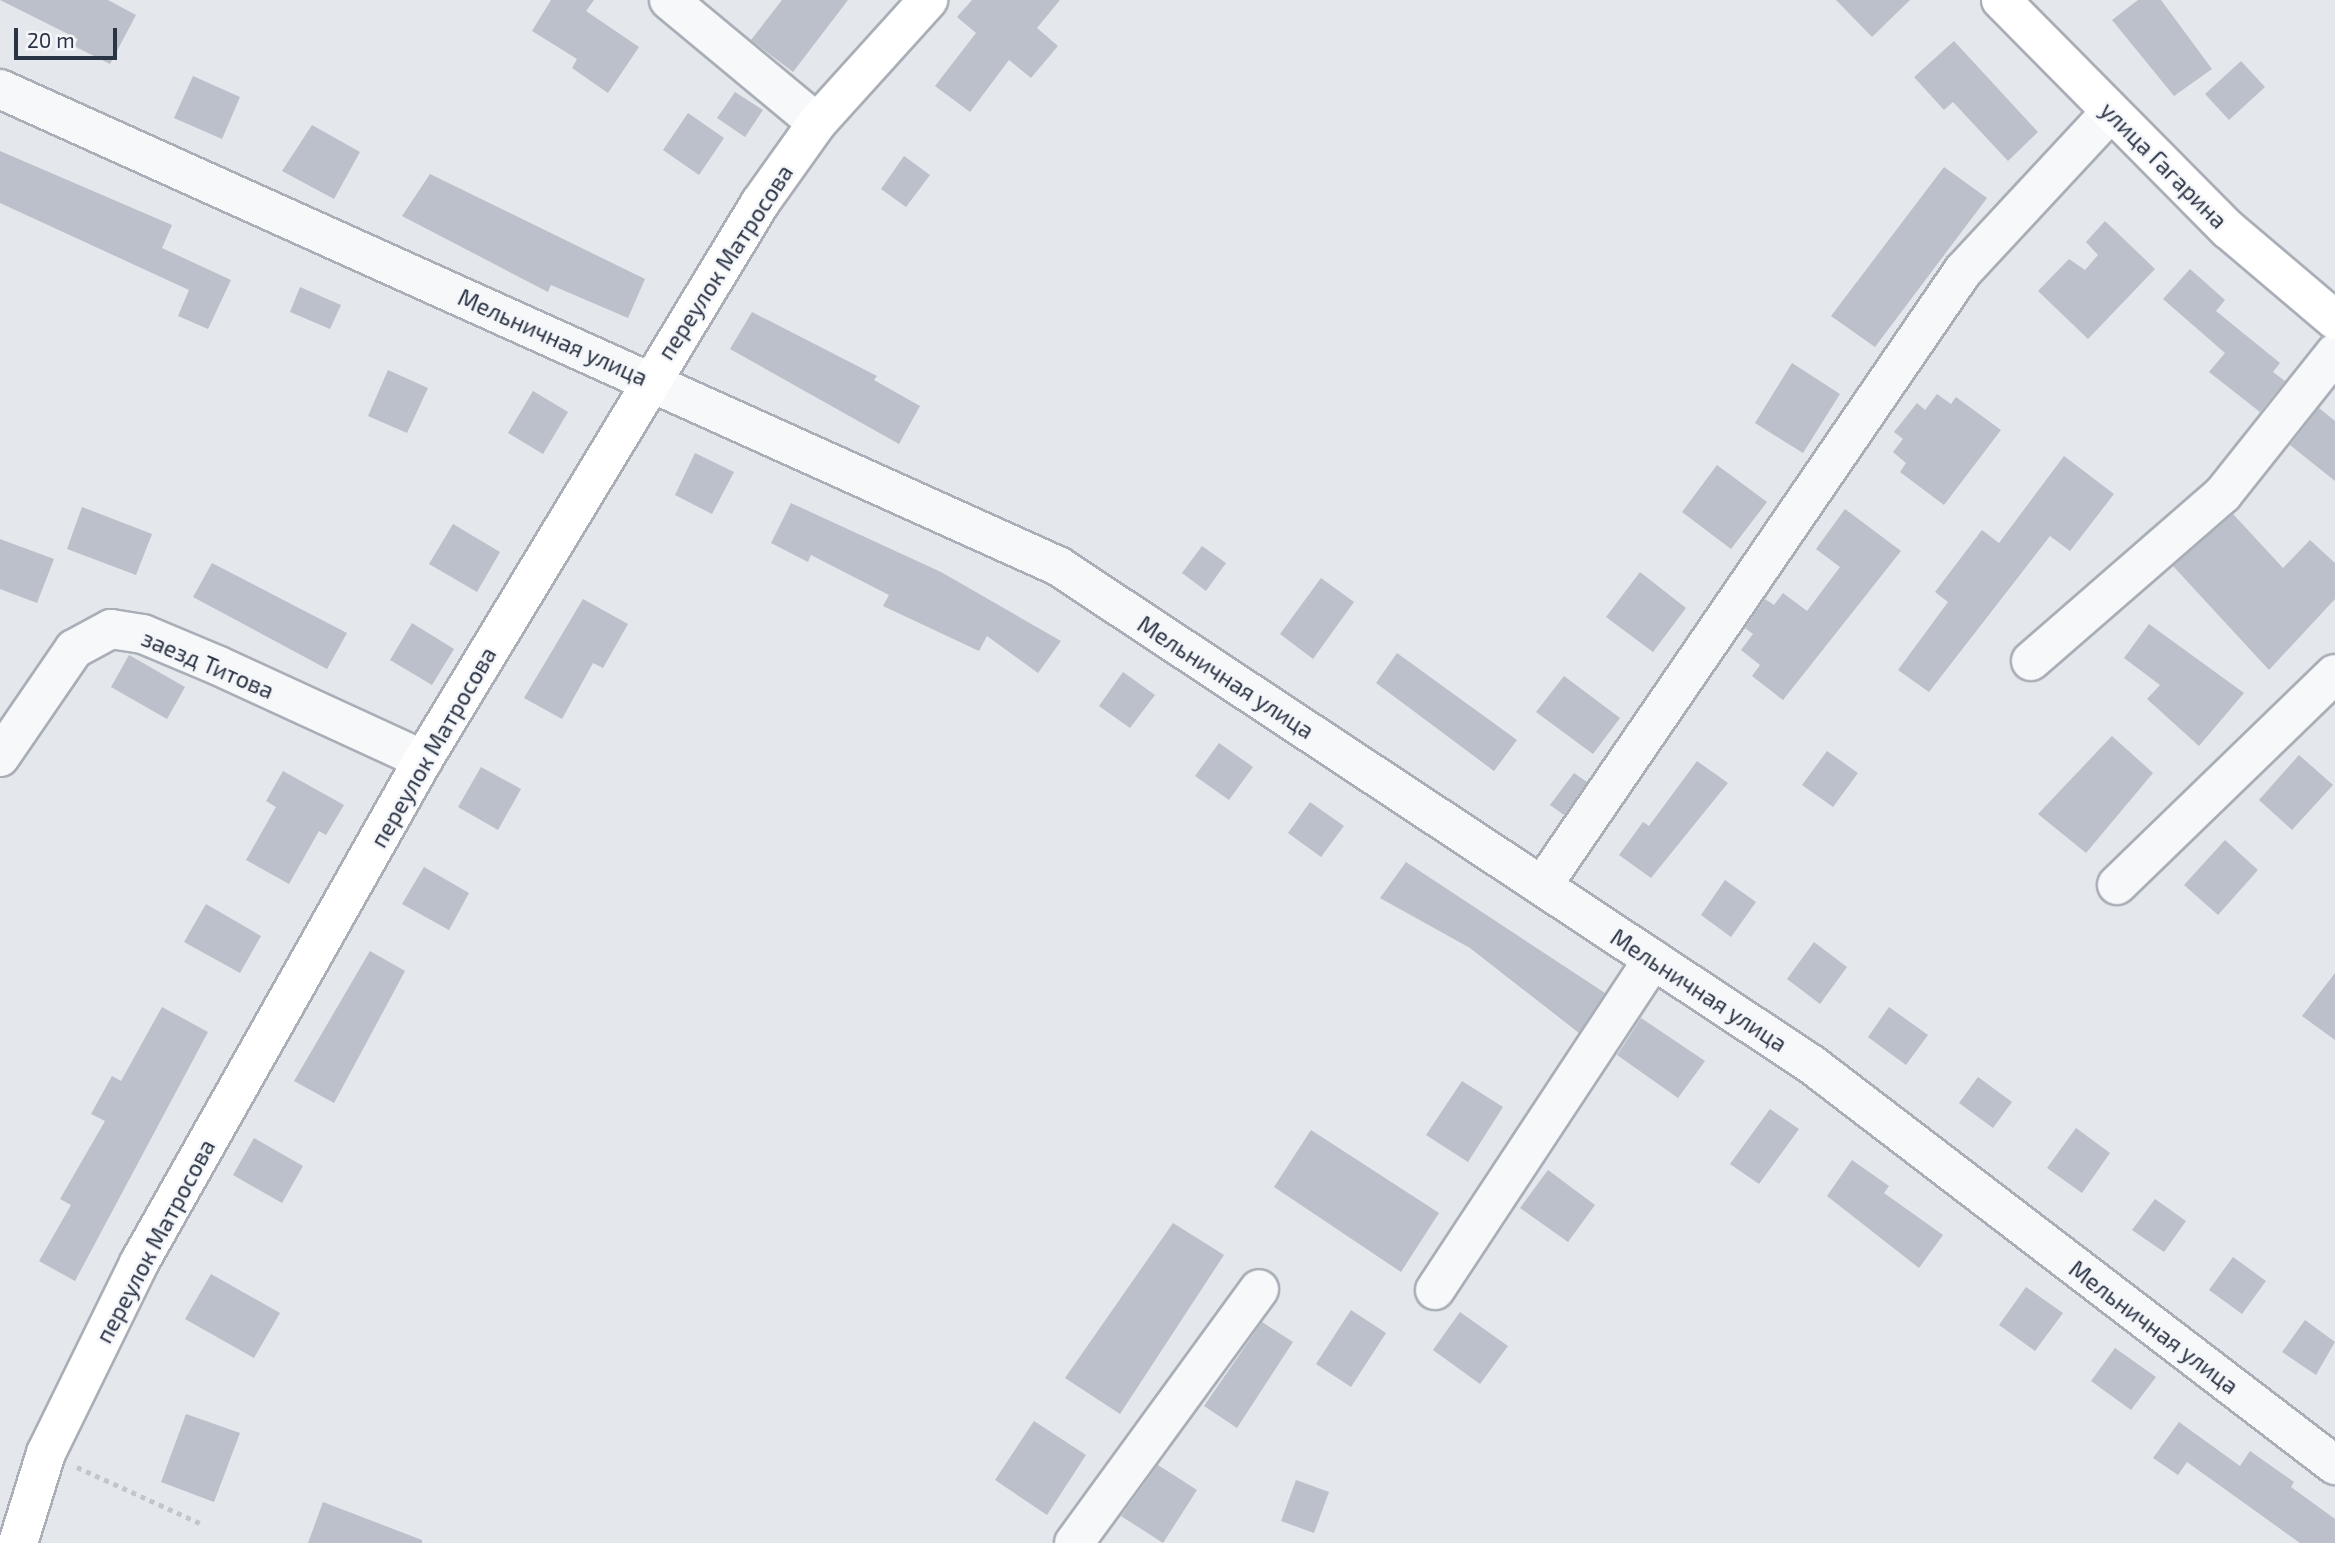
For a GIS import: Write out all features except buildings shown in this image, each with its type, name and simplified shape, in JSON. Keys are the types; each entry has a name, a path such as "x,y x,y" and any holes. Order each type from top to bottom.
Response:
{"main road":[{"name":"переулок Матросова","path":"18,1543 46,1453 139,1263 423,760 650,380 817,123 928,0"},
{"name":"улица Гагарина","path":"2001,0 2228,230 2335,320"}],"street":[{"path":"669,0 817,123"},
{"name":"Мельничная улица","path":"0,89 1058,566 1811,1064 2335,1465"},
{"path":"1542,886 1963,271 2110,113"},
{"path":"2031,661 2222,494 2335,353"},
{"name":"заезд Титова","path":"0,757 74,649 111,629 143,634 206,660 423,760"},
{"path":"2117,884 2335,674"},
{"path":"1434,1290 1653,960"},
{"path":"1074,1543 1259,1289"}],"path":[{"path":"46,1453 200,1523"}]}
